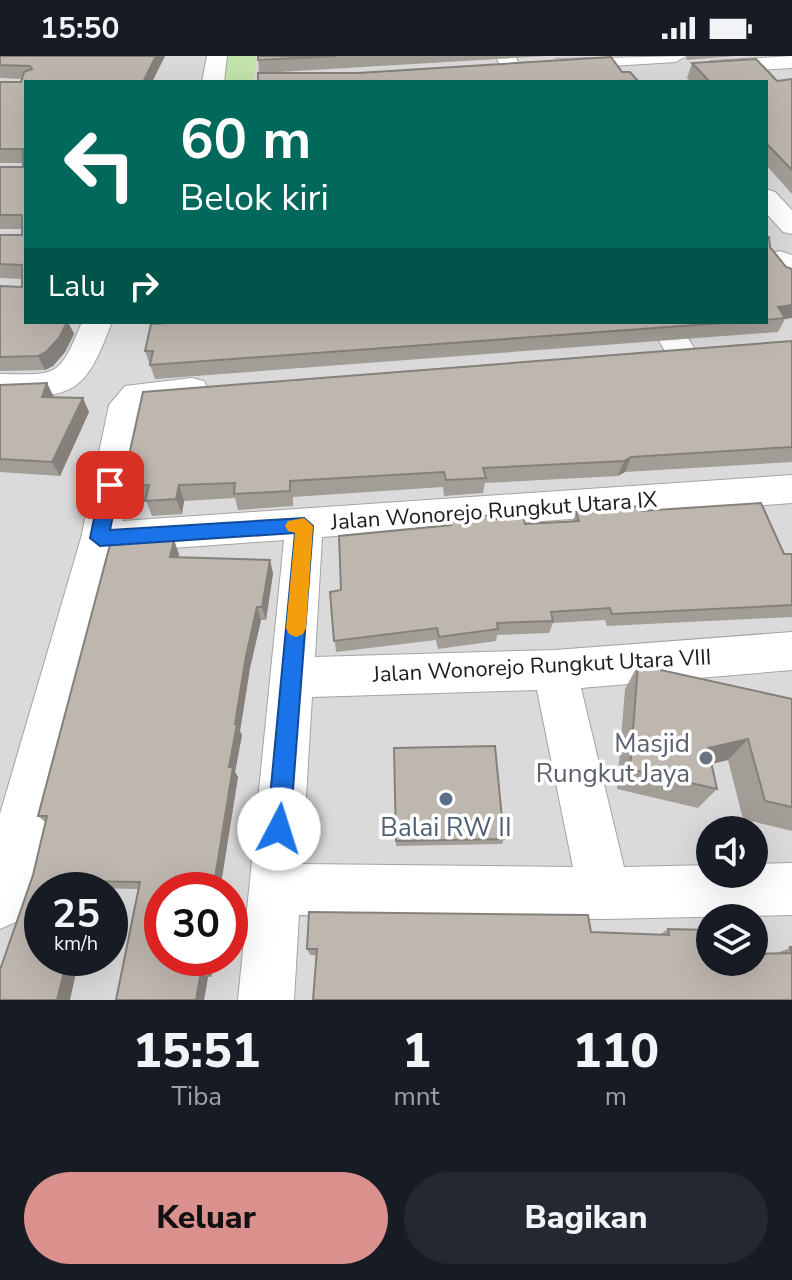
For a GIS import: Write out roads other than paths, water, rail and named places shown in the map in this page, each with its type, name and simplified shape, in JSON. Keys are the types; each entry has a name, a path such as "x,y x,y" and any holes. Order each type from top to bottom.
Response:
{"street":[{"path":"213,80 217,56"},
{"path":"640,67 676,56"},
{"path":"518,72 792,62"},
{"path":"768,199 792,226"},
{"path":"0,385 38,386 64,382 78,371 96,324"},
{"path":"664,324 679,351"},
{"path":"0,903 100,538 126,405 137,394 221,387"},
{"name":"Jalan Wonorejo Rungkut Utara IX","path":"100,538 787,499"},
{"path":"266,1000 304,526"},
{"name":"Jalan Wonorejo Rungkut Utara VIII","path":"292,678 555,670 792,651"},
{"path":"555,670 604,893"},
{"path":"273,889 604,893 792,889"}],"place":[{"name":"Masjid Rungkut Jaya","path":"706,758"},
{"name":"Balai RW II","path":"446,799"}]}
